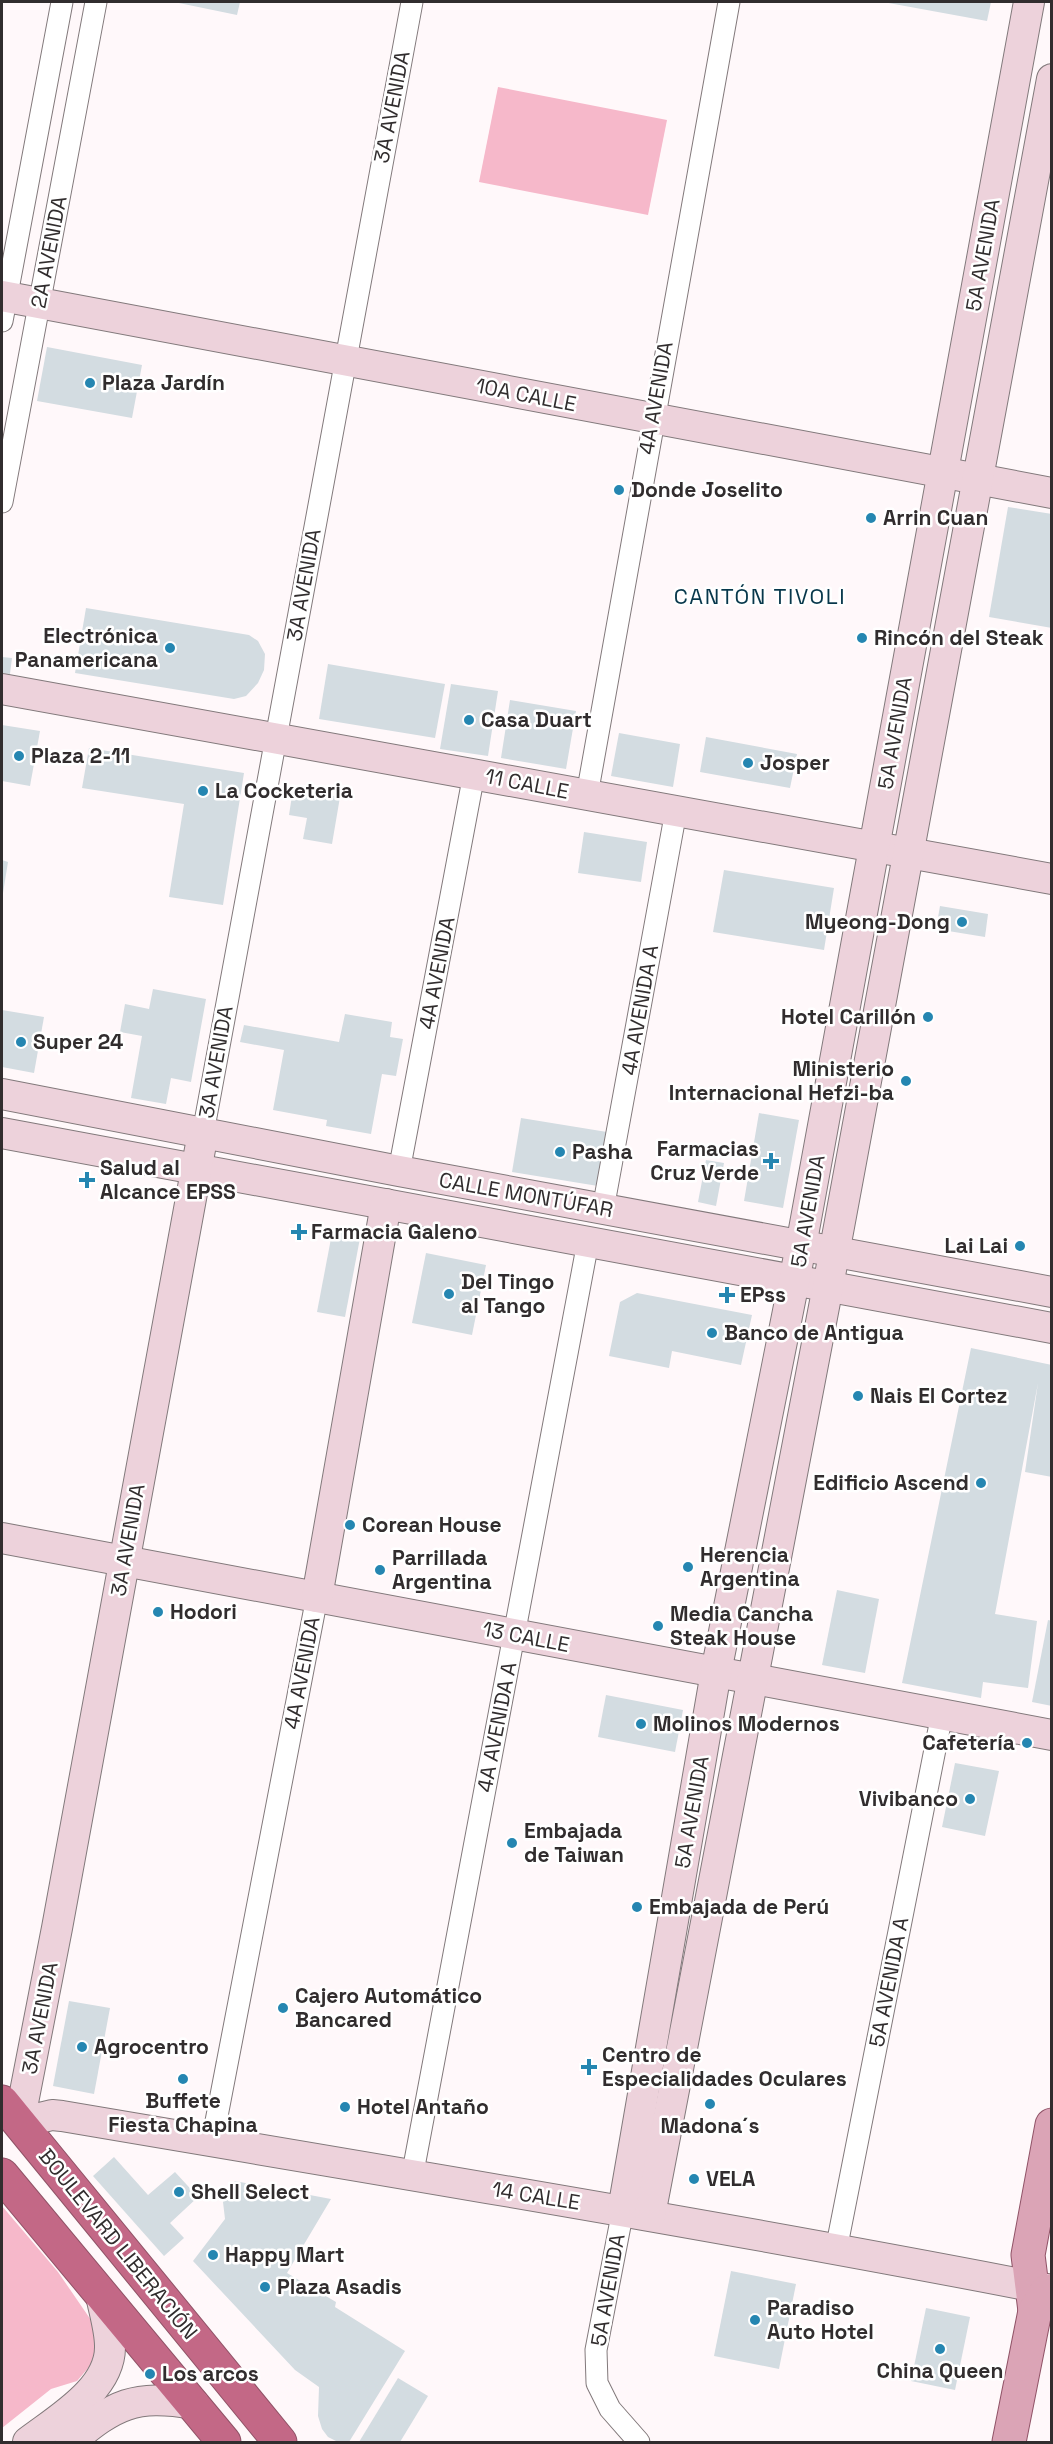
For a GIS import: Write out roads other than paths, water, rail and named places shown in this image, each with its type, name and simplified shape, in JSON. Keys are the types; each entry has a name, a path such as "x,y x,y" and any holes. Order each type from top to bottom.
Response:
{"highway":[{"name":"BOULEVARD LIBERACIÓN","path":"10,2113 280,2442"},
{"name":"BOULEVARD LIBERACIÓN","path":"2,2175 225,2442"}],"main road":[{"path":"1009,2442 1043,2299 1028,2255 1052,2125"}],"street":[{"name":"2A AVENIDA","path":"3,305 62,2"},
{"name":"2A AVENIDA","path":"2,502 96,2"},
{"name":"3A AVENIDA","path":"10,2113 124,1561 412,2"},
{"name":"4A AVENIDA","path":"587,795 652,418 729,2"},
{"name":"5A AVENIDA","path":"636,2213 716,1672 795,1281 1029,2"},
{"path":"1016,76 1051,80"},
{"name":"5A AVENIDA","path":"639,2442 610,2409 597,2383 597,2350 636,2213 753,1679 1051,80"},
{"name":"10A CALLE","path":"3,305 39,303 1052,494"},
{"name":"11 CALLE","path":"2,689 1052,879"},
{"name":"4A AVENIDA","path":"399,1171 474,774"},
{"name":"4A AVENIDA A","path":"603,1209 676,811"},
{"name":"CALLE MONTÚFAR","path":"2,1094 399,1171 1052,1292"},
{"name":"CALLE MONTÚFAR","path":"2,1133 1052,1328"},
{"name":"4A AVENIDA","path":"212,2142 317,1597 386,1204"},
{"name":"4A AVENIDA A","path":"412,2177 588,1242"},
{"name":"13 CALLE","path":"2,1538 1052,1735"},
{"name":"5A AVENIDA A","path":"836,2250 942,1714"},
{"name":"14 CALLE","path":"10,2113 62,2116 412,2177 636,2213 836,2250 1043,2299"},
{"path":"28,2442 86,2396 100,2381 107,2366 110,2346 100,2295"},
{"path":"70,2442 99,2418 119,2407 141,2401 164,2399 194,2404"}],"place":[{"name":"Plaza Jardín","path":"90,383"},
{"name":"Donde Joselito","path":"619,490"},
{"name":"Arrin Cuan","path":"871,518"},
{"name":"Rincón del Steak","path":"862,638"},
{"name":"Electrónica Panamericana","path":"170,648"},
{"name":"Casa Duart","path":"469,720"},
{"name":"Plaza 2-11","path":"19,756"},
{"name":"Josper","path":"748,763"},
{"name":"La Cocketeria","path":"203,791"},
{"name":"Myeong-Dong","path":"962,922"},
{"name":"Hotel Carillón","path":"928,1017"},
{"name":"Super 24","path":"21,1042"},
{"name":"Ministerio Internacional Hefzi-ba","path":"906,1081"},
{"name":"Pasha","path":"560,1152"},
{"name":"Farmacias Cruz Verde","path":"771,1161"},
{"name":"Salud al Alcance EPSS","path":"87,1180"},
{"name":"Farmacia Galeno","path":"299,1232"},
{"name":"Lai Lai","path":"1020,1246"},
{"name":"Del Tingo al Tango","path":"449,1294"},
{"name":"EPss","path":"727,1295"},
{"name":"Banco de Antigua","path":"712,1333"},
{"name":"Nais El Cortez","path":"858,1396"},
{"name":"Edificio Ascend","path":"981,1483"},
{"name":"Corean House","path":"350,1525"},
{"name":"Herencia Argentina","path":"688,1567"},
{"name":"Parrillada Argentina","path":"380,1570"},
{"name":"Hodori","path":"158,1612"},
{"name":"Media Cancha Steak House","path":"658,1626"},
{"name":"Molinos Modernos","path":"641,1724"},
{"name":"Cafetería","path":"1027,1743"},
{"name":"Vivibanco","path":"970,1799"},
{"name":"Embajada de Taiwan","path":"512,1843"},
{"name":"Embajada de Perú","path":"637,1907"},
{"name":"Cajero Automático Bancared","path":"283,2008"},
{"name":"Agrocentro","path":"82,2047"},
{"name":"Centro de Especialidades Oculares","path":"589,2067"},
{"name":"Buffete Fiesta Chapina","path":"183,2079"},
{"name":"Madona´s","path":"710,2104"},
{"name":"Hotel Antaño","path":"345,2107"},
{"name":"VELA","path":"694,2179"},
{"name":"Shell Select","path":"179,2192"},
{"name":"Happy Mart","path":"213,2255"},
{"name":"Plaza Asadis","path":"265,2287"},
{"name":"Paradiso Auto Hotel","path":"755,2320"},
{"name":"China Queen","path":"940,2349"},
{"name":"Los arcos","path":"150,2374"}],"district":[{"name":"CANTÓN TIVOLI","path":"760,596"}]}
